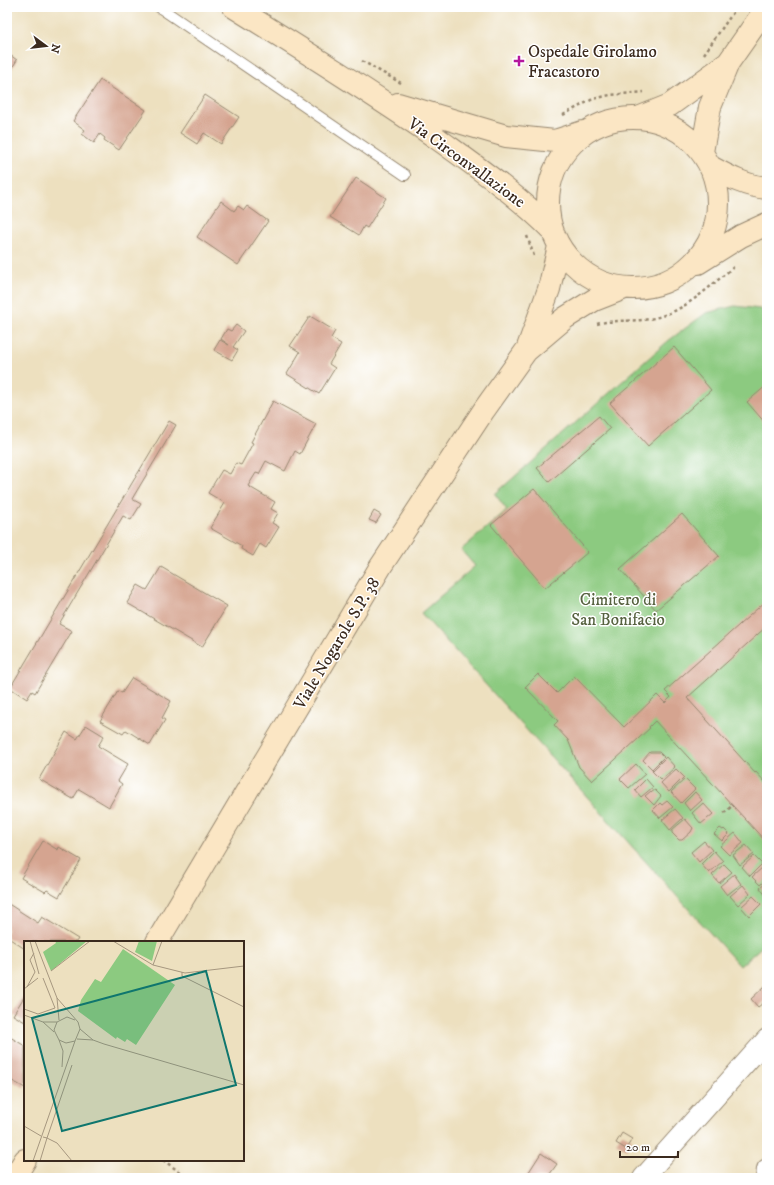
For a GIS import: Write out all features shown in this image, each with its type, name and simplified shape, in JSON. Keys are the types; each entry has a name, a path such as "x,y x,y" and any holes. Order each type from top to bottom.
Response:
{"main road":[{"name":"Via Circonvallazione","path":"234,7 380,98 490,176 525,204 555,238 575,266 597,281 622,289"},
{"path":"688,269 707,248 717,222 718,194 706,159 710,107 728,63 767,7"},
{"path":"638,118 670,105 728,63"},
{"name":"Via Circonvallazione","path":"380,98 506,136 555,141 586,131"},
{"path":"526,351 549,289 555,238 547,202 552,175 566,150 586,131 603,123 620,118 638,118 657,121 674,128 689,138 706,159 738,182 753,187 767,188"},
{"path":"526,351 566,318 594,300 622,289 645,289 668,282 742,236 767,224"},
{"name":"Viale Nogarole S.P. 38","path":"158,941 381,566 484,410 526,351"},
{"path":"14,1178 24,1161"}],"street":[{"path":"643,1178 767,1040"},
{"path":"766,1178 767,1169"}],"lane":[{"path":"159,7 405,175"}],"path":[{"path":"700,59 737,7"},
{"path":"361,61 408,87"},
{"path":"559,117 593,99 610,95 646,92"},
{"path":"525,232 534,251 535,263"},
{"path":"592,325 607,321 649,320 674,312 698,298 739,263"},
{"path":"724,813 733,805"},
{"path":"164,1161 188,1178"}],"green space":[{"name":"Cimitero di San Bonifacio","path":"735,306 760,309 767,313 767,942 740,966 421,613 475,566 461,550 507,510 495,494 668,341 706,313"}],"building":[{"path":"7,53 17,60 7,76"},
{"path":"100,80 146,110 119,150 104,140 105,138 100,134 94,143 82,134 85,130 73,121"},
{"path":"205,95 239,117 221,144 204,133 197,144 180,133"},
{"path":"356,178 386,198 367,228 364,226 359,235 330,217"},
{"path":"221,201 234,211 238,206 244,210 247,206 268,221 238,265 197,237"},
{"path":"310,316 335,331 331,338 341,344 329,364 335,368 319,394 287,374 300,352 290,346"},
{"path":"236,325 244,331 233,347 238,350 232,360 214,350 220,340 229,345 221,339 227,329 231,331"},
{"path":"674,347 711,390 648,446 610,403"},
{"path":"767,385 767,425 747,402"},
{"path":"273,401 316,424 300,454 295,451 285,471 266,461 259,474 256,473 248,486 275,502 271,509 278,513 272,523 279,527 266,548 260,544 253,556 241,549 242,546 210,528 225,503 208,493 222,470 230,474 236,463 241,465 253,443 251,442"},
{"path":"599,416 610,429 549,482 537,468"},
{"path":"169,421 176,425 132,499 141,504 131,520 123,516 59,624 72,631 35,693 32,691 27,699 10,688"},
{"path":"534,489 588,552 545,588 491,525"},
{"path":"374,511 381,515 376,523 369,520"},
{"path":"682,514 719,556 656,610 620,569"},
{"path":"161,567 227,606 202,647 127,603 138,585 147,590"},
{"path":"767,600 767,626 687,698 755,773 756,772 767,784 765,786 767,788 767,843 655,721 649,727 650,728 592,781 579,767 568,740 554,725 558,721 525,687 538,674 557,693 574,676 624,727 657,695 665,703 671,697 665,691"},
{"path":"132,678 171,701 162,718 165,720 150,745 126,730 123,734 100,721 118,691 122,693"},
{"path":"86,725 104,736 98,746 128,764 118,781 122,784 109,807 79,789 73,799 39,779 66,732 77,739"},
{"path":"650,752 659,752 664,757 652,769 643,760"},
{"path":"666,757 675,767 661,780 652,771"},
{"path":"636,764 645,774 629,788 620,779"},
{"path":"676,769 684,777 669,792 661,783"},
{"path":"646,779 653,787 641,797 635,790"},
{"path":"685,779 695,789 681,803 671,792"},
{"path":"655,790 661,796 654,805 645,796 651,791 652,792"},
{"path":"695,792 702,800 690,811 684,803"},
{"path":"667,801 673,807 660,818 653,810 660,803 662,805"},
{"path":"703,803 713,814 701,824 692,813"},
{"path":"675,809 683,818 670,830 662,820"},
{"path":"685,819 693,828 691,832 682,840 679,840 672,833 672,830"},
{"path":"720,828 723,830 724,829 729,834 722,841 714,834"},
{"path":"735,833 743,843 729,855 720,846"},
{"path":"43,841 58,850 59,847 81,860 59,897 47,890 45,892 21,878"},
{"path":"704,841 712,850 699,862 691,852"},
{"path":"746,845 754,854 740,865 733,855"},
{"path":"714,851 723,861 709,873 701,864"},
{"path":"754,856 762,864 750,876 742,867"},
{"path":"724,864 732,872 719,883 712,875"},
{"path":"764,866 767,869 767,879 760,885 752,877"},
{"path":"734,874 741,884 727,895 720,886"},
{"path":"767,882 767,897 760,888"},
{"path":"743,885 750,894 738,905 730,896"},
{"path":"753,896 761,904 749,916 741,907"},
{"path":"7,903 38,923 42,917 78,939 77,941 24,941 24,948 7,937"},
{"path":"765,986 767,1000 758,1007 751,999"},
{"path":"24,997 24,1021 13,1015"},
{"path":"10,1037 24,1045 24,1087 7,1078 7,1042"},
{"path":"622,1133 632,1139 626,1149 616,1143"},
{"path":"541,1153 557,1164 547,1178 525,1178"}],"place":[{"name":"Ospedale Girolamo Fracastoro","path":"519,61"}]}
